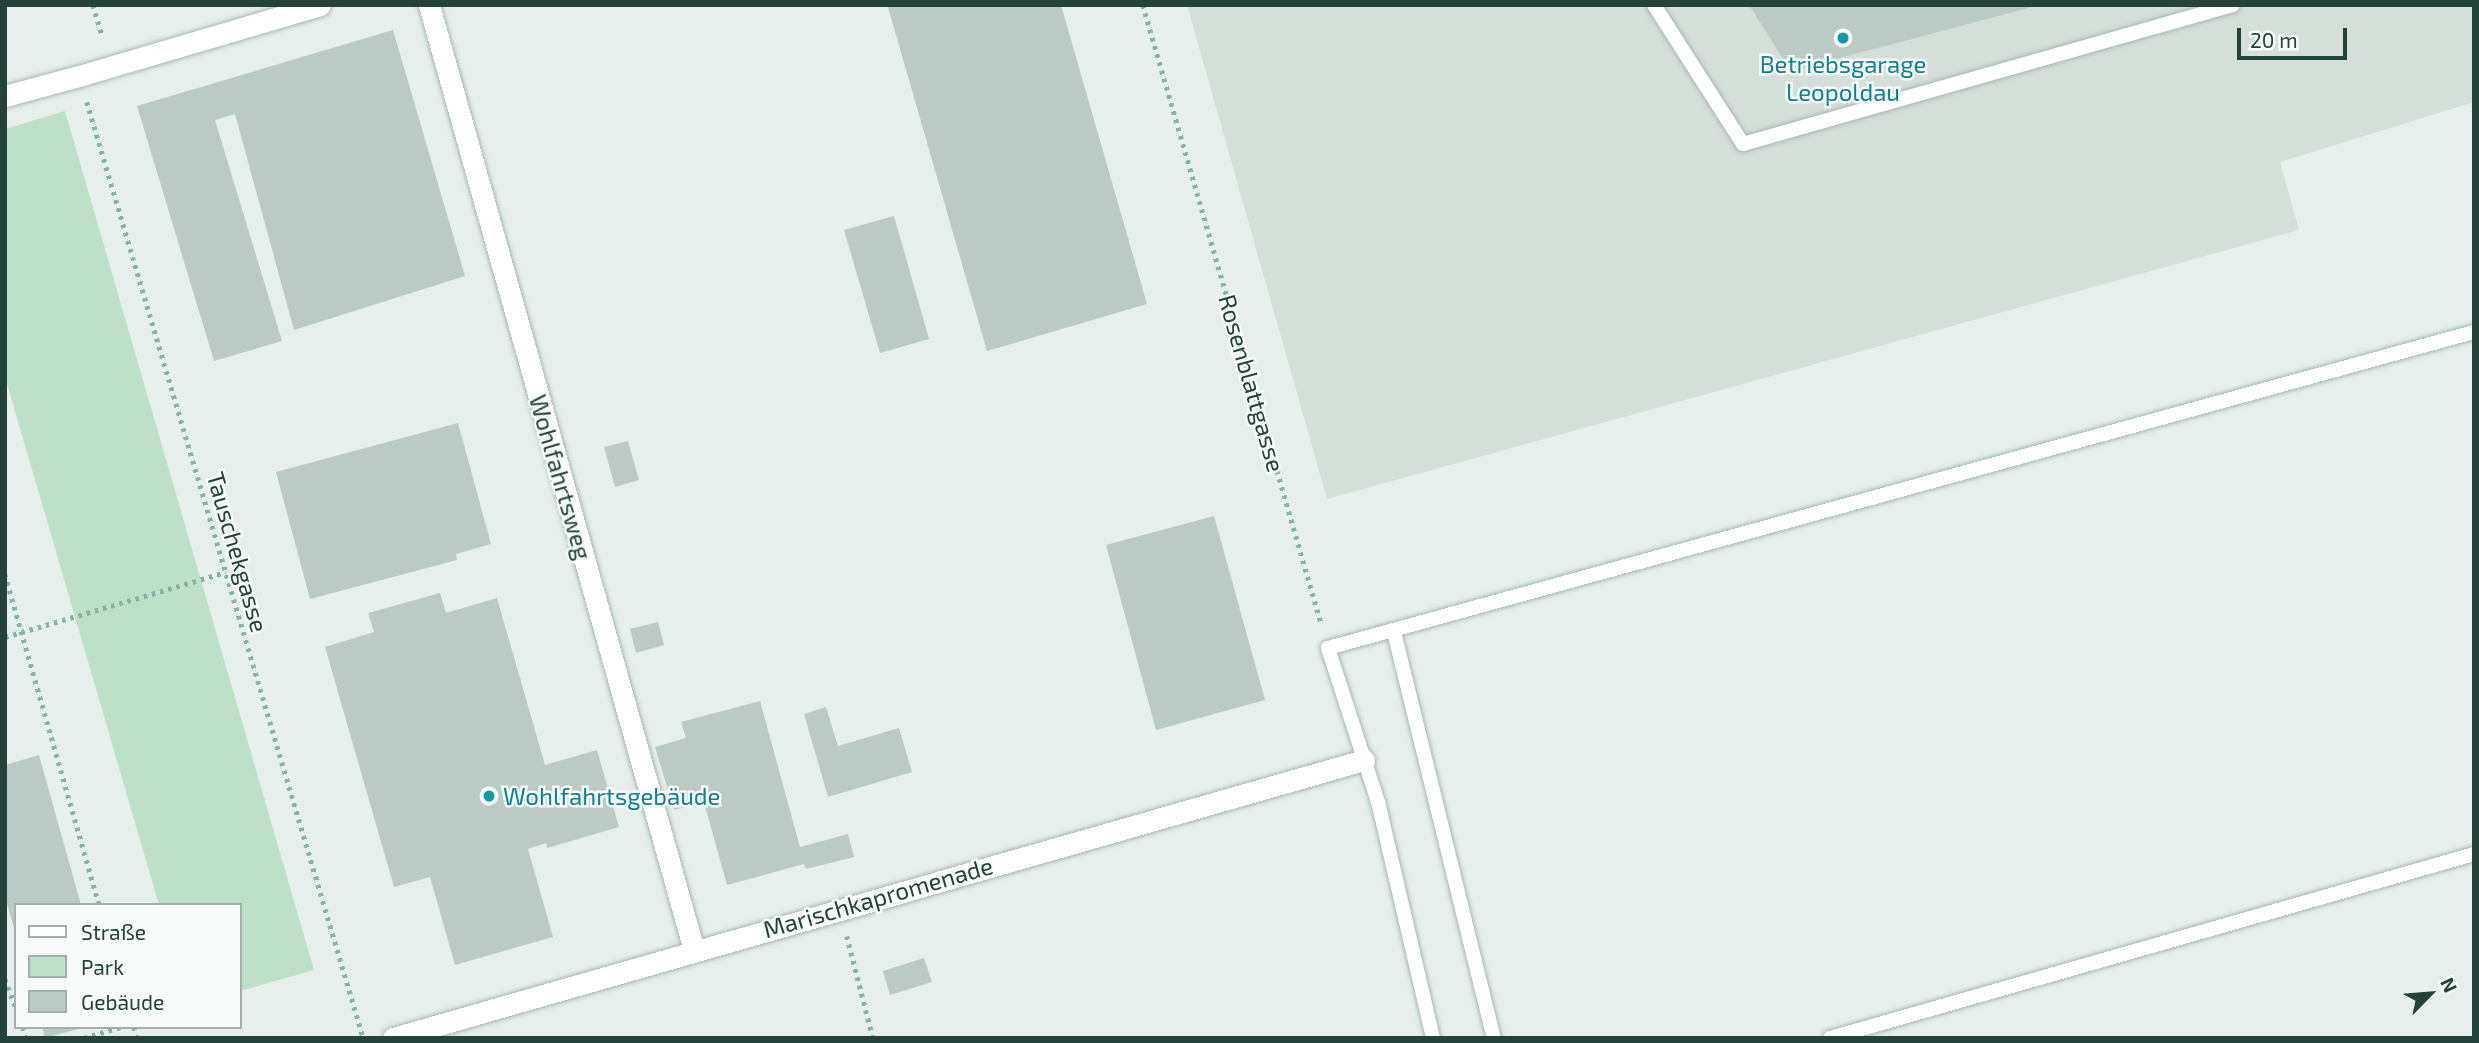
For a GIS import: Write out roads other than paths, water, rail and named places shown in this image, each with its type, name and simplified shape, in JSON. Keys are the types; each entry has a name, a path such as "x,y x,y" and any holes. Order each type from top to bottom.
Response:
{"street":[{"path":"5,96 320,5"},
{"name":"Wohlfahrtsweg","path":"429,5 694,950"},
{"name":"Marischkapromenade","path":"393,1038 1364,760"}],"lane":[{"path":"1654,5 1743,144 2233,5"},
{"path":"1433,1038 1364,760 1328,648 1394,632 2474,332"},
{"path":"1394,632 1494,1038"},
{"path":"1830,1038 2474,854"}],"place":[{"name":"Betriebsgarage Leopoldau","path":"1843,38"},
{"name":"Wohlfahrtsgebäude","path":"489,796"}]}
